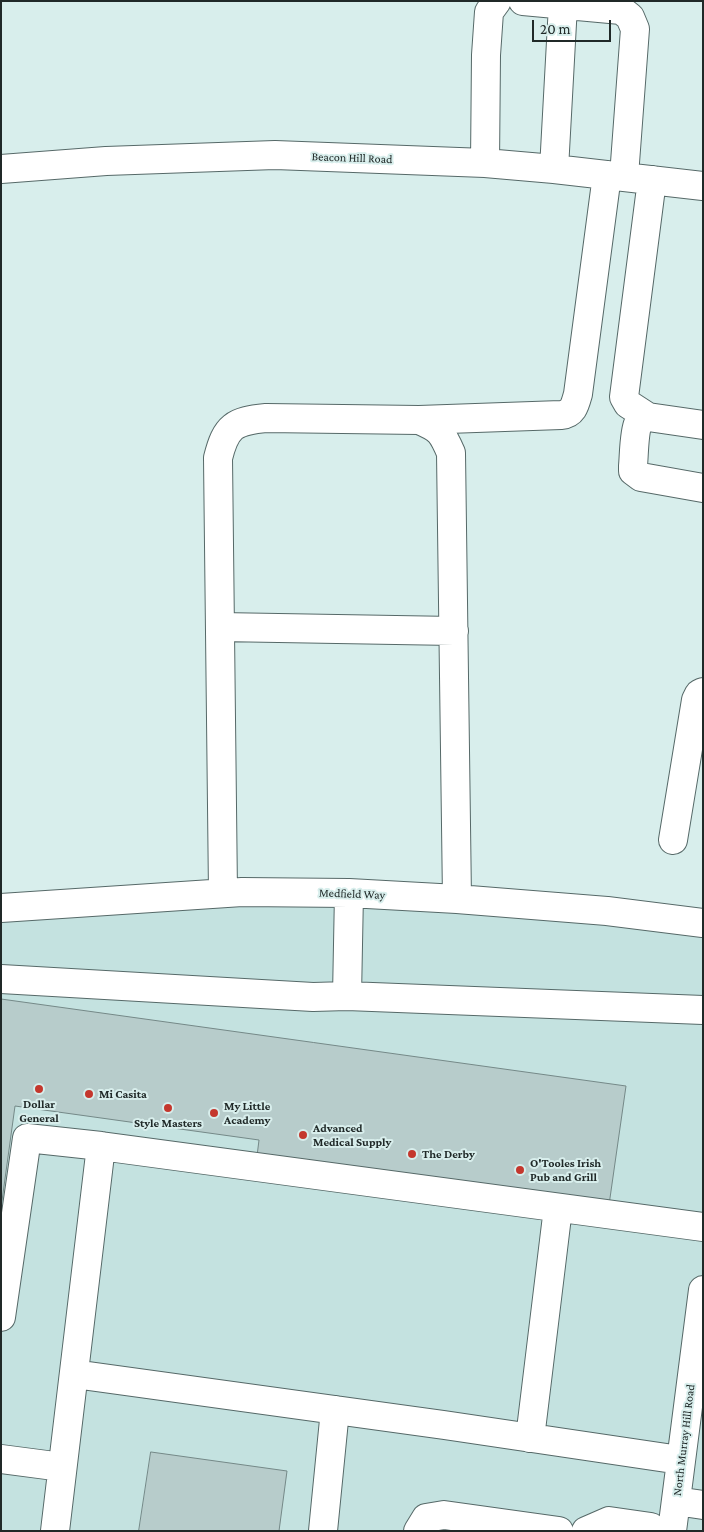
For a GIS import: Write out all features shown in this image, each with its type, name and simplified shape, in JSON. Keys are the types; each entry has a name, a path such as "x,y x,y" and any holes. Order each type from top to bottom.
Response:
{"street":[{"path":"485,163 486,55 490,12 497,1"},
{"path":"223,893 218,458 222,442 231,427 246,420 266,418 419,420 561,415 573,410 578,394 615,175 635,28 630,17 621,10 523,1"},
{"path":"554,168 563,5"},
{"name":"Beacon Hill Road","path":"1,169 106,161 275,156 485,163 554,168 703,186"},
{"path":"652,180 624,397 628,404 648,417 703,425"},
{"path":"648,417 640,421 637,427 633,471 641,477 703,488"},
{"path":"419,420 435,427 444,438 451,453 457,899"},
{"path":"220,627 454,631"},
{"path":"673,840 696,751 696,700 699,694 703,692"},
{"name":"Medfield Way","path":"1,908 242,892 348,893 457,899 607,911 703,923"},
{"path":"346,996 348,893"},
{"path":"1,979 312,997 346,996 703,1010"},
{"path":"1,1316 27,1138 102,1146 703,1227"},
{"path":"55,1531 102,1146"},
{"path":"530,1438 558,1208"},
{"name":"North Murray Hill Road","path":"672,1531 680,1460 699,1348 703,1290"},
{"path":"74,1374 680,1460"},
{"path":"323,1531 336,1410"},
{"path":"1,1459 62,1467"},
{"path":"676,1502 703,1505"},
{"path":"418,1531 426,1518 444,1515 559,1531"},
{"path":"586,1531 609,1521 652,1527 655,1531"}],"shaded area":[{"path":"242,892 703,923 703,1531 1,1531 1,908"}],"building":[{"path":"1,999 626,1086 609,1205 257,1156 259,1140 15,1106 1,1208"},
{"path":"151,1452 287,1471 279,1531 139,1531"}],"place":[{"name":"Dollar General","path":"39,1089"},
{"name":"Mi Casita","path":"89,1094"},
{"name":"Style Masters","path":"168,1108"},
{"name":"My Little Academy","path":"214,1113"},
{"name":"Advanced Medical Supply","path":"303,1135"},
{"name":"The Derby","path":"412,1154"},
{"name":"O'Tooles Irish Pub and Grill","path":"520,1170"}]}
